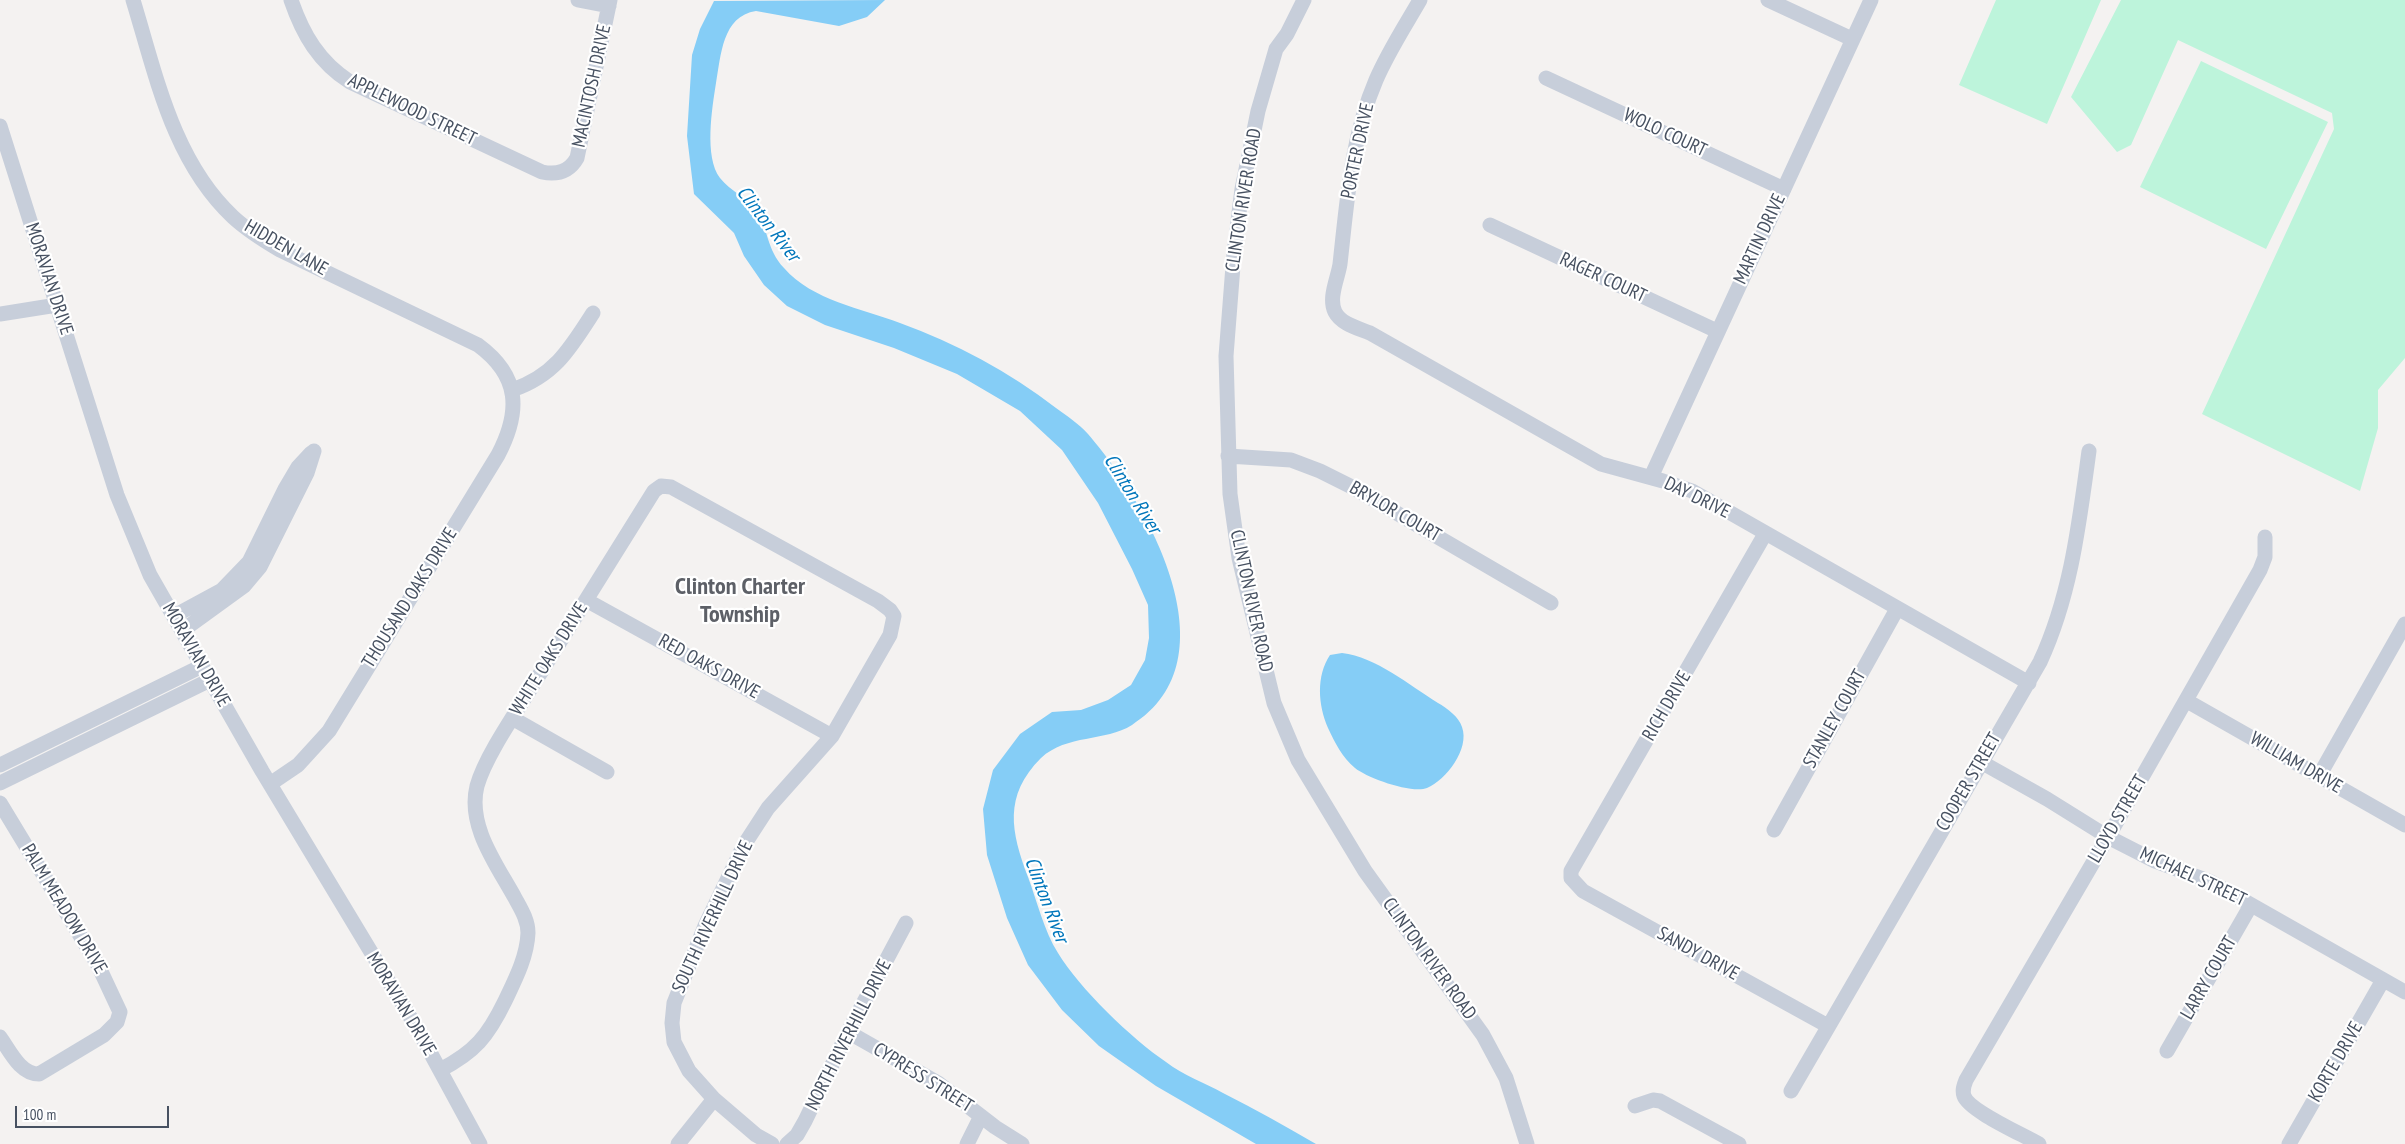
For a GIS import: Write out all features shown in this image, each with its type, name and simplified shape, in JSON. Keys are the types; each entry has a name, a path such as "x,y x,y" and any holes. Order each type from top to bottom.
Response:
{"street":[{"name":"HIDDEN LANE","path":"132,0 181,145 228,212 254,234 280,250 478,345 501,366 512,390"},
{"name":"APPLEWOOD STREET","path":"291,0 304,34 315,52 328,66 350,82 542,172 556,174 568,169"},
{"path":"578,0 609,3"},
{"name":"CLINTON RIVER ROAD","path":"1304,0 1287,34 1276,49 1252,135 1242,189 1227,340 1230,494 1239,558 1261,654 1286,734 1309,781 1365,871 1483,1035 1506,1078 1527,1144"},
{"name":"PORTER DRIVE","path":"1335,313 1332,305 1333,296 1338,274 1355,148 1362,119 1376,80 1420,0"},
{"path":"1768,0 1852,39"},
{"name":"MARTIN DRIVE","path":"1651,477 1871,0"},
{"name":"MACINTOSH DRIVE","path":"568,169 574,162 580,146 609,3"},
{"name":"WOLO COURT","path":"1546,78 1784,189"},
{"name":"MORAVIAN DRIVE","path":"0,126 120,503 139,552 270,784 418,1030 480,1144"},
{"name":"RAGER COURT","path":"1490,225 1717,331"},
{"path":"0,314 57,305"},
{"path":"512,390 535,381 549,371 577,337 593,313"},
{"name":"DAY DRIVE","path":"1335,313 1348,324 1370,333 1600,464 1651,477 1692,492 2028,683"},
{"name":"THOUSAND OAKS DRIVE","path":"270,784 304,760 329,731 506,439 514,408 512,390"},
{"name":"COOPER STREET","path":"1791,1091 2028,683 2054,631 2063,604 2076,540 2089,452"},
{"name":"BRYLOR COURT","path":"1228,456 1291,460 1320,471 1352,487 1551,603"},
{"name":"WHITE OAKS DRIVE","path":"440,1070 467,1055 488,1033 512,986 525,952 528,934 524,915 482,838 476,806 481,776 512,718 654,491 664,486 671,487 878,601 890,610 894,616"},
{"path":"174,616 214,602 244,586 260,567 265,543 283,506"},
{"name":"RICH DRIVE","path":"1571,878 1572,871 1765,534"},
{"name":"LLOYD STREET","path":"2039,1144 1980,1111 1964,1097 1963,1088 2187,701 2260,570 2265,557 2265,537"},
{"name":"RED OAKS DRIVE","path":"586,600 832,736"},
{"path":"182,631 214,602"},
{"name":"STANLEY COURT","path":"1774,830 1897,609"},
{"name":"SOUTH RIVERHILL DRIVE","path":"714,1099 689,1071 674,1042 672,1022 678,990 720,892 744,845 768,808 832,736 890,635 894,616"},
{"path":"2319,776 2405,624"},
{"path":"0,765 202,666"},
{"path":"0,783 210,680"},
{"name":"WILLIAM DRIVE","path":"2187,701 2405,825"},
{"path":"512,718 607,772"},
{"path":"92,720 98,735"},
{"name":"MICHAEL STREET","path":"1981,762 2047,799 2108,837 2155,861 2211,882 2405,992"},
{"name":"PALM MEADOW DRIVE","path":"0,803 98,965 118,1003 118,1018 104,1035 39,1074 32,1074 21,1067 0,1037"},
{"name":"SANDY DRIVE","path":"1571,878 1584,892 1828,1026"},
{"name":"LARRY COURT","path":"2167,1051 2251,905"},
{"name":"NORTH RIVERHILL DRIVE","path":"787,1144 797,1135 848,1032 906,923"},
{"name":"KORTE DRIVE","path":"2290,1144 2383,980"},
{"name":"CYPRESS STREET","path":"848,1032 938,1083 1022,1144"},
{"path":"678,1144 714,1099 756,1135 772,1144"},
{"path":"1635,1106 1653,1100 1660,1100 1739,1144"},
{"path":"967,1144 982,1116"}],"green space":[{"path":"1996,0 2101,0 2047,124 1959,85"},
{"path":"2121,0 2405,0 2405,358 2378,390 2378,428 2360,491 2202,414 2334,129 2332,113 2178,40 2131,145 2117,152 2071,97"},
{"path":"2201,61 2328,122 2266,249 2140,187"}],"water":[{"path":"885,0 867,17 839,26 756,11 745,14 736,21 725,39 714,93 711,145 715,169 724,183 748,202 756,211 778,261 796,279 823,296 921,331 962,349 1020,382 1069,417 1088,434 1111,463 1135,499 1156,539 1172,580 1180,622 1178,661 1163,696 1132,725 1110,734 1074,741 1051,750 1029,772 1016,800 1014,815 1015,830 1022,861 1041,916 1058,953 1079,982 1122,1027 1173,1067 1258,1111 1316,1144 1256,1144 1156,1086 1099,1046 1062,1010 1028,965 1007,918 987,855 983,809 993,770 1020,734 1052,712 1081,710 1108,700 1131,685 1145,660 1149,638 1148,605 1098,503 1062,450 1020,411 957,374 894,348 825,325 787,306 764,285 744,256 734,233 694,194 687,136 692,55 700,29 714,1"},
{"path":"1342,653 1380,666 1445,707 1458,720 1464,736 1463,745 1455,763 1434,784 1420,789 1401,787 1369,776 1350,764 1328,728 1322,710 1320,691 1325,663 1330,655"}],"district":[{"name":"Clinton Charter Township","path":"740,601"}],"water label":[{"name":"Clinton River","path":"768,224"},
{"name":"Clinton River","path":"1132,494"},
{"name":"Clinton River","path":"1046,900"}]}
